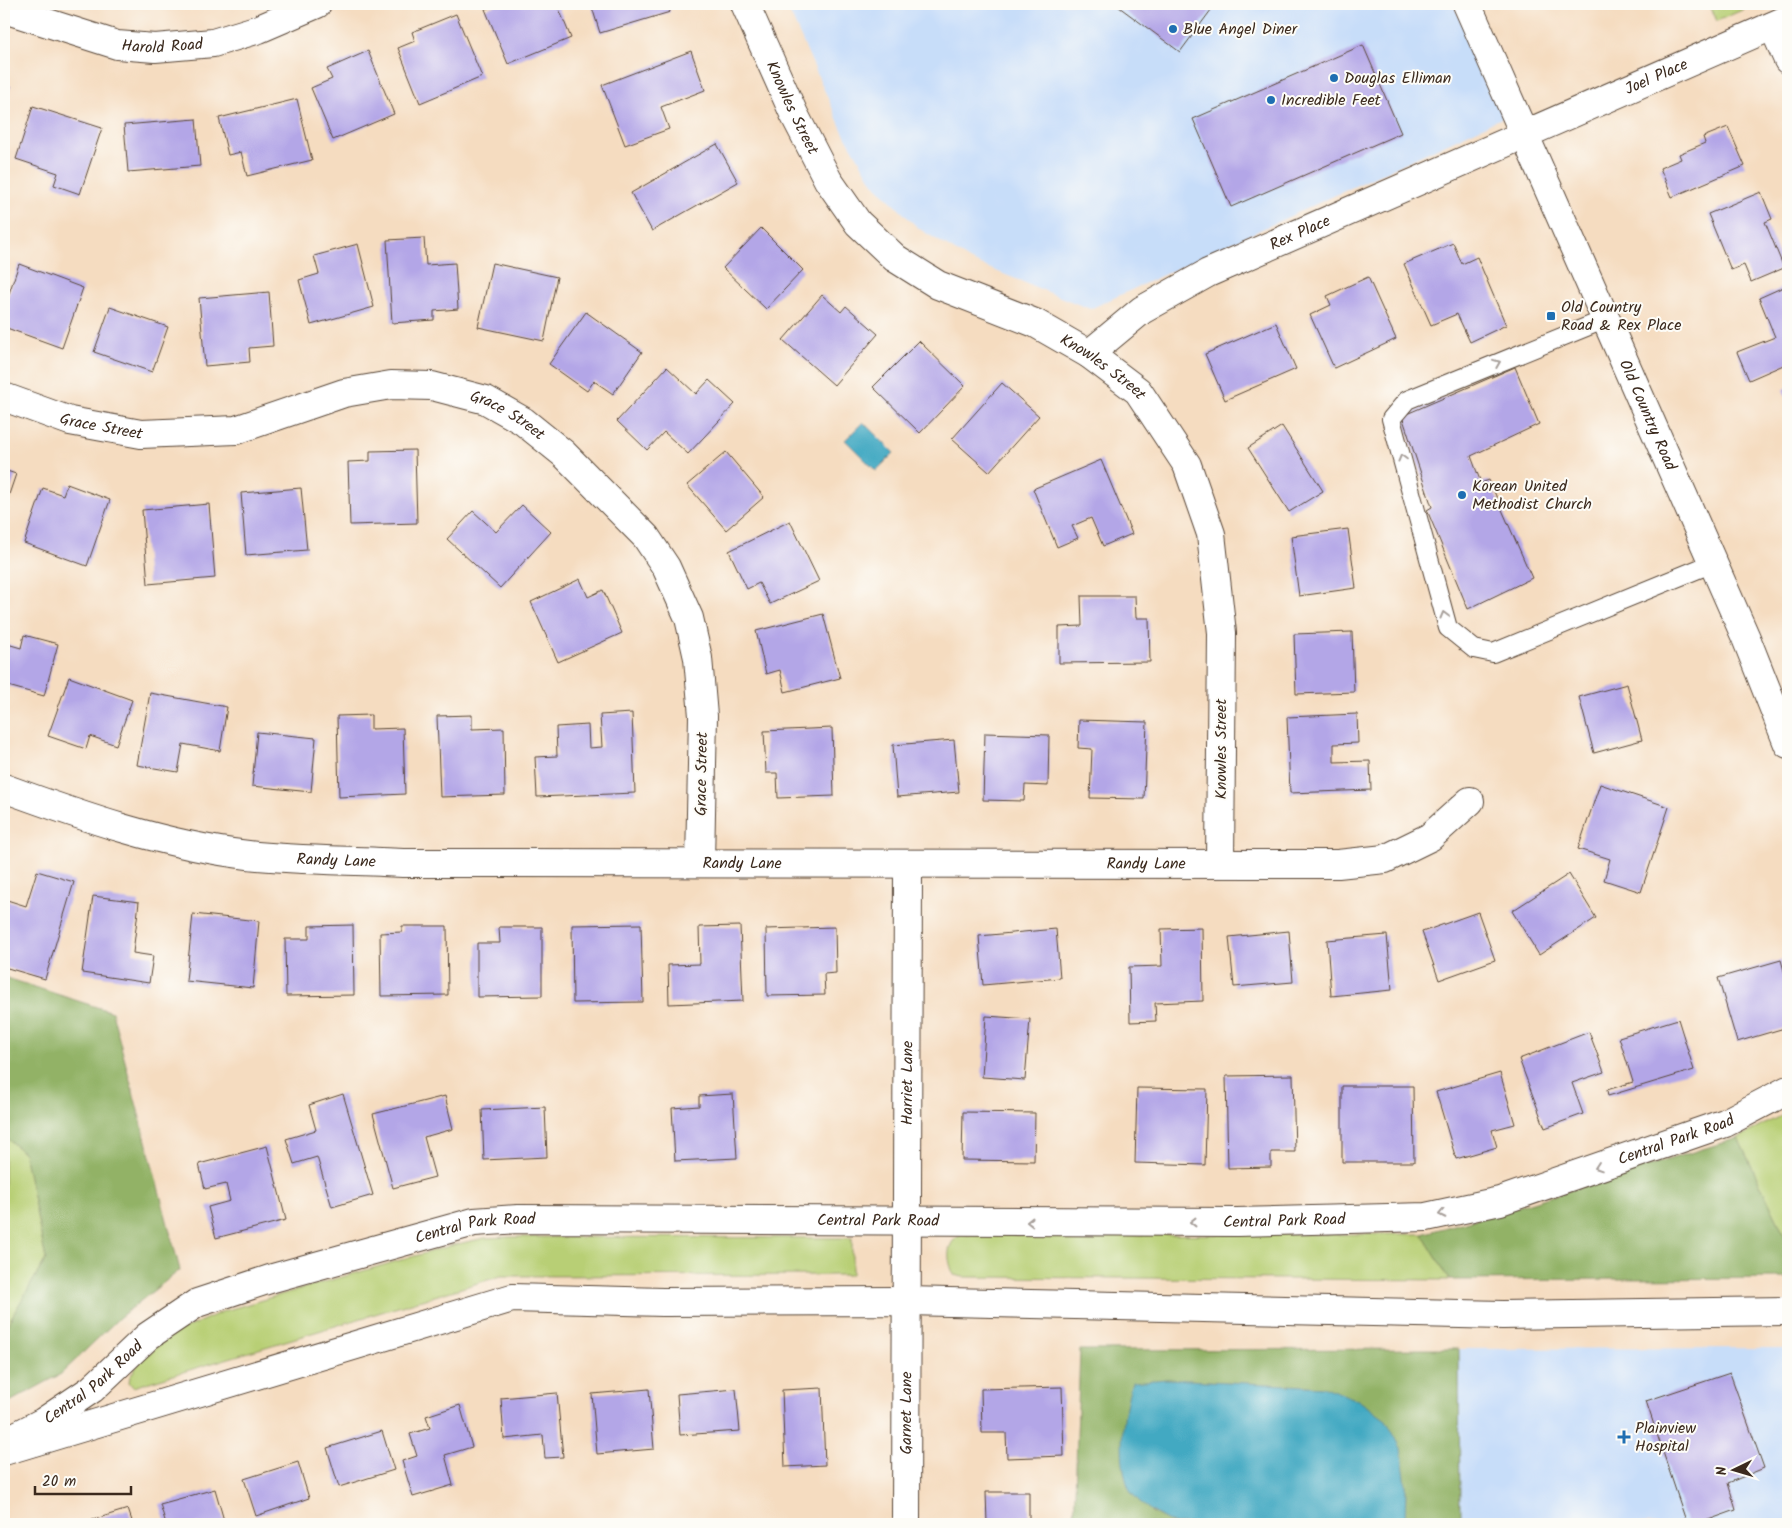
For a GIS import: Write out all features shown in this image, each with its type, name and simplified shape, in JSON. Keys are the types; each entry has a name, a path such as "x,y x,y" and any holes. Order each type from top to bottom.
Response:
{"street":[{"name":"Harold Road","path":"4,9 117,45 155,48 213,44 259,29 318,4"},
{"name":"Knowles Street","path":"745,4 798,122 828,180 858,223 895,258 938,286 1035,323 1090,354 1138,392 1186,465 1211,534 1222,633 1220,863"},
{"name":"Old Country Road","path":"1468,4 1713,563 1788,744"},
{"name":"Joel Place","path":"1525,134 1780,22"},
{"path":"1780,22 1788,60"},
{"name":"Rex Place","path":"1090,354 1142,310 1208,272 1525,134"},
{"name":"Grace Street","path":"4,397 70,421 141,434 236,430 344,393 391,385 432,386 486,400 523,421 564,454 646,537 666,567 689,618 698,658 703,716 700,862"},
{"name":"Randy Lane","path":"4,788 92,820 184,844 248,855 403,863 1338,864 1385,859 1430,838 1470,801"},
{"name":"Harriet Lane","path":"907,1301 908,864"},
{"name":"Central Park Road","path":"4,1442 43,1422 92,1390 148,1336 197,1303 273,1278 474,1222 518,1219 1237,1222 1426,1217 1500,1201 1725,1123 1788,1090"},
{"name":"Central Park Road","path":"4,1451 512,1298 663,1302 907,1301 1502,1315 1788,1311"},
{"name":"Garnet Lane","path":"906,1524 907,1301"}],"lane":[{"path":"1606,319 1407,400 1391,419 1448,628 1474,649 1493,653 1713,563"}],"shaded area":[{"path":"786,4 1454,4 1504,117 1090,309 971,261 918,228 873,183 843,132"},
{"name":"Plainview Hospital","path":"1788,1348 1788,1524 1460,1524 1459,1349"}],"green space":[{"path":"1709,4 1756,4 1717,21"},
{"path":"4,977 112,1012 180,1270 120,1317 61,1374 4,1405 4,1330 46,1259 24,1153 4,1136"},
{"path":"1788,1112 1788,1243 1738,1138"},
{"path":"4,1136 24,1153 46,1259 4,1330"},
{"path":"1738,1138 1788,1243 1788,1278 1450,1280 1422,1234 1497,1213"},
{"path":"1422,1234 1450,1280 963,1277 954,1275 949,1258 952,1243 961,1235"},
{"path":"485,1238 852,1238 852,1275 501,1276 133,1387 129,1382 130,1376 143,1358 172,1334 224,1311 453,1245"},
{"path":"1459,1349 1460,1524 1405,1524 1406,1485 1324,1387 1167,1379 1132,1383 1151,1512 1175,1524 1074,1524 1080,1350"}],"water":[{"path":"863,422 894,453 876,471 845,440"},
{"path":"1167,1379 1324,1387 1358,1400 1386,1420 1401,1448 1406,1485 1405,1524 1175,1524 1155,1513 1136,1498 1128,1486 1123,1461 1122,1434 1132,1382"}],"building":[{"path":"499,4 557,4 571,38 508,64 485,9"},
{"path":"591,4 668,4 670,12 600,33"},
{"name":"Blue Angel Diner","path":"1115,4 1211,4 1214,6 1180,52"},
{"path":"456,14 482,77 420,103 398,48 415,41 412,32"},
{"path":"1363,45 1401,133 1231,207 1193,119"},
{"path":"368,51 394,114 333,140 311,88 332,79 327,69"},
{"path":"691,51 705,90 661,107 669,129 625,145 602,85"},
{"path":"4,83 11,86 4,104"},
{"path":"297,99 312,160 247,176 241,152 228,155 219,118"},
{"path":"33,106 102,128 80,194 54,185 58,173 16,159"},
{"path":"196,119 200,166 128,172 124,125"},
{"path":"1728,127 1745,166 1672,197 1660,168 1681,159 1679,154 1705,143 1703,137"},
{"path":"717,144 738,182 652,231 631,193"},
{"path":"1761,192 1772,219 1765,222 1784,268 1751,282 1744,265 1731,270 1708,214"},
{"path":"761,228 803,270 766,309 723,268"},
{"path":"424,238 426,265 455,263 458,309 434,311 434,320 392,323 387,240"},
{"path":"1453,243 1462,264 1477,257 1506,325 1470,342 1457,314 1431,325 1404,264"},
{"path":"358,244 374,307 311,325 299,280 319,274 314,256"},
{"path":"492,263 557,277 544,341 478,327"},
{"path":"19,264 83,288 62,348 4,327 4,308"},
{"path":"1368,277 1396,339 1334,368 1310,315 1331,305 1327,296"},
{"path":"1788,285 1788,363 1749,380 1737,352 1775,337 1759,298"},
{"path":"269,292 273,346 249,348 250,362 205,366 199,298"},
{"path":"822,295 841,312 846,306 878,334 834,385 783,340"},
{"path":"110,307 168,327 152,372 94,352"},
{"path":"586,312 642,352 613,394 594,381 587,391 549,364"},
{"path":"1276,323 1296,369 1225,400 1205,354"},
{"path":"919,341 965,386 920,433 873,387"},
{"path":"667,367 696,394 709,380 735,404 688,454 664,432 647,450 617,421"},
{"name":"Korean United Methodist Church","path":"1515,367 1539,424 1471,456 1481,483 1489,480 1532,578 1468,609 1427,510 1432,507 1402,416"},
{"path":"1002,383 1039,416 989,472 952,439"},
{"path":"1788,387 1788,401 1783,390"},
{"path":"1282,426 1323,491 1289,512 1248,448"},
{"path":"415,450 417,523 350,525 348,462 370,461 370,451"},
{"path":"726,452 764,497 726,530 687,485"},
{"path":"1101,460 1132,534 1103,546 1091,518 1072,526 1078,538 1057,547 1033,489"},
{"path":"4,470 16,474 4,509"},
{"path":"67,484 110,500 87,566 24,543 43,488 63,495"},
{"path":"301,488 307,550 246,555 241,493"},
{"path":"209,504 215,578 148,584 142,510"},
{"path":"522,505 551,532 500,588 447,539 473,511 496,532"},
{"path":"790,521 819,581 770,604 759,583 747,589 729,551"},
{"path":"1348,529 1356,588 1299,596 1291,536"},
{"path":"580,579 588,597 603,590 622,633 558,662 531,602"},
{"path":"1081,596 1135,596 1136,618 1149,618 1150,662 1059,663 1059,627 1082,626"},
{"path":"823,614 840,678 785,692 780,670 766,674 756,631"},
{"path":"1352,632 1354,692 1296,694 1294,634"},
{"path":"24,635 58,644 44,696 8,686 4,700 4,643 21,648"},
{"path":"69,677 132,700 116,745 90,736 86,749 48,736"},
{"path":"1627,684 1642,740 1594,753 1579,697"},
{"path":"150,693 227,707 220,751 183,744 178,772 137,765"},
{"path":"632,713 635,793 537,797 535,757 557,756 556,727 588,725 589,748 602,747 600,715"},
{"path":"1357,714 1358,743 1334,744 1334,762 1370,761 1371,790 1290,793 1287,717"},
{"path":"371,715 371,729 403,728 405,794 339,797 337,716"},
{"path":"472,715 472,729 504,728 505,795 440,797 437,716"},
{"path":"1079,720 1147,722 1144,799 1090,798 1092,749 1078,748"},
{"path":"832,728 834,796 778,798 777,773 766,773 764,731"},
{"path":"257,732 316,738 311,792 252,786"},
{"path":"985,733 1049,735 1048,786 1025,785 1024,801 983,800"},
{"path":"954,740 959,792 897,797 893,745"},
{"path":"1600,784 1669,807 1641,892 1604,880 1610,859 1578,849"},
{"path":"37,871 74,882 45,979 4,967 6,938 4,938 4,899 26,906"},
{"path":"1569,874 1596,918 1539,955 1512,911"},
{"path":"93,896 139,902 133,953 153,956 149,983 82,973"},
{"path":"1478,912 1495,960 1439,980 1422,932"},
{"path":"193,914 259,921 253,988 186,981"},
{"path":"641,924 643,1002 573,1003 572,925"},
{"path":"353,925 354,995 286,996 285,939 309,939 309,926"},
{"path":"402,926 447,926 448,995 381,996 380,933 402,932"},
{"path":"740,926 743,1001 669,1004 668,965 700,964 699,927"},
{"path":"499,927 542,927 542,996 477,997 477,943 500,943"},
{"path":"835,927 836,973 824,974 825,995 767,996 766,929"},
{"path":"1202,928 1203,1001 1155,1003 1156,1021 1130,1022 1129,967 1162,966 1161,929"},
{"path":"1056,929 1060,978 983,985 979,936"},
{"path":"1289,931 1293,982 1234,987 1229,937"},
{"path":"1387,935 1392,990 1331,996 1327,940"},
{"path":"1781,960 1788,985 1788,1027 1737,1042 1718,978"},
{"path":"986,1016 1030,1019 1025,1080 982,1077"},
{"path":"1678,1019 1694,1070 1608,1096 1607,1090 1633,1082 1619,1037"},
{"path":"1589,1032 1604,1072 1572,1083 1583,1114 1545,1128 1519,1059"},
{"path":"1500,1073 1515,1124 1492,1130 1497,1147 1456,1159 1436,1092"},
{"path":"1293,1075 1295,1152 1271,1152 1271,1167 1228,1168 1226,1076"},
{"path":"1342,1086 1413,1086 1414,1162 1342,1162"},
{"path":"1137,1088 1207,1089 1205,1165 1135,1163"},
{"path":"343,1094 373,1195 332,1207 317,1157 294,1164 286,1139 316,1130 309,1105"},
{"path":"733,1094 737,1158 675,1161 672,1108 699,1106 699,1096"},
{"path":"445,1096 453,1129 424,1137 435,1177 393,1188 373,1114"},
{"path":"545,1107 547,1157 484,1160 482,1110"},
{"path":"963,1112 1035,1113 1034,1161 962,1160"},
{"path":"267,1146 286,1220 216,1238 208,1207 230,1201 226,1184 205,1189 199,1164"},
{"path":"1730,1373 1764,1468 1728,1483 1736,1510 1697,1524 1687,1524 1646,1401"},
{"path":"1062,1387 1064,1456 1007,1458 1006,1433 982,1433 981,1389"},
{"path":"822,1388 825,1465 785,1467 782,1390"},
{"path":"649,1389 654,1449 597,1454 592,1394"},
{"path":"736,1389 740,1431 680,1435 677,1394"},
{"path":"557,1393 563,1457 545,1458 543,1435 504,1439 501,1398"},
{"path":"460,1405 472,1447 445,1455 453,1485 413,1497 402,1461 417,1456 410,1434 430,1428 426,1416"},
{"path":"382,1431 394,1470 339,1487 327,1448"},
{"path":"298,1462 309,1498 256,1516 244,1479"},
{"path":"215,1489 225,1524 166,1524 160,1504"},
{"path":"986,1492 1029,1492 1029,1524 987,1524"},
{"path":"128,1509 133,1524 79,1524"}],"place":[{"name":"Blue Angel Diner","path":"1173,29"},
{"name":"Douglas Elliman","path":"1334,78"},
{"name":"Incredible Feet","path":"1271,100"},
{"name":"Old Country Road & Rex Place","path":"1551,316"},
{"name":"Korean United Methodist Church","path":"1462,495"},
{"name":"Plainview Hospital","path":"1624,1437"}]}
